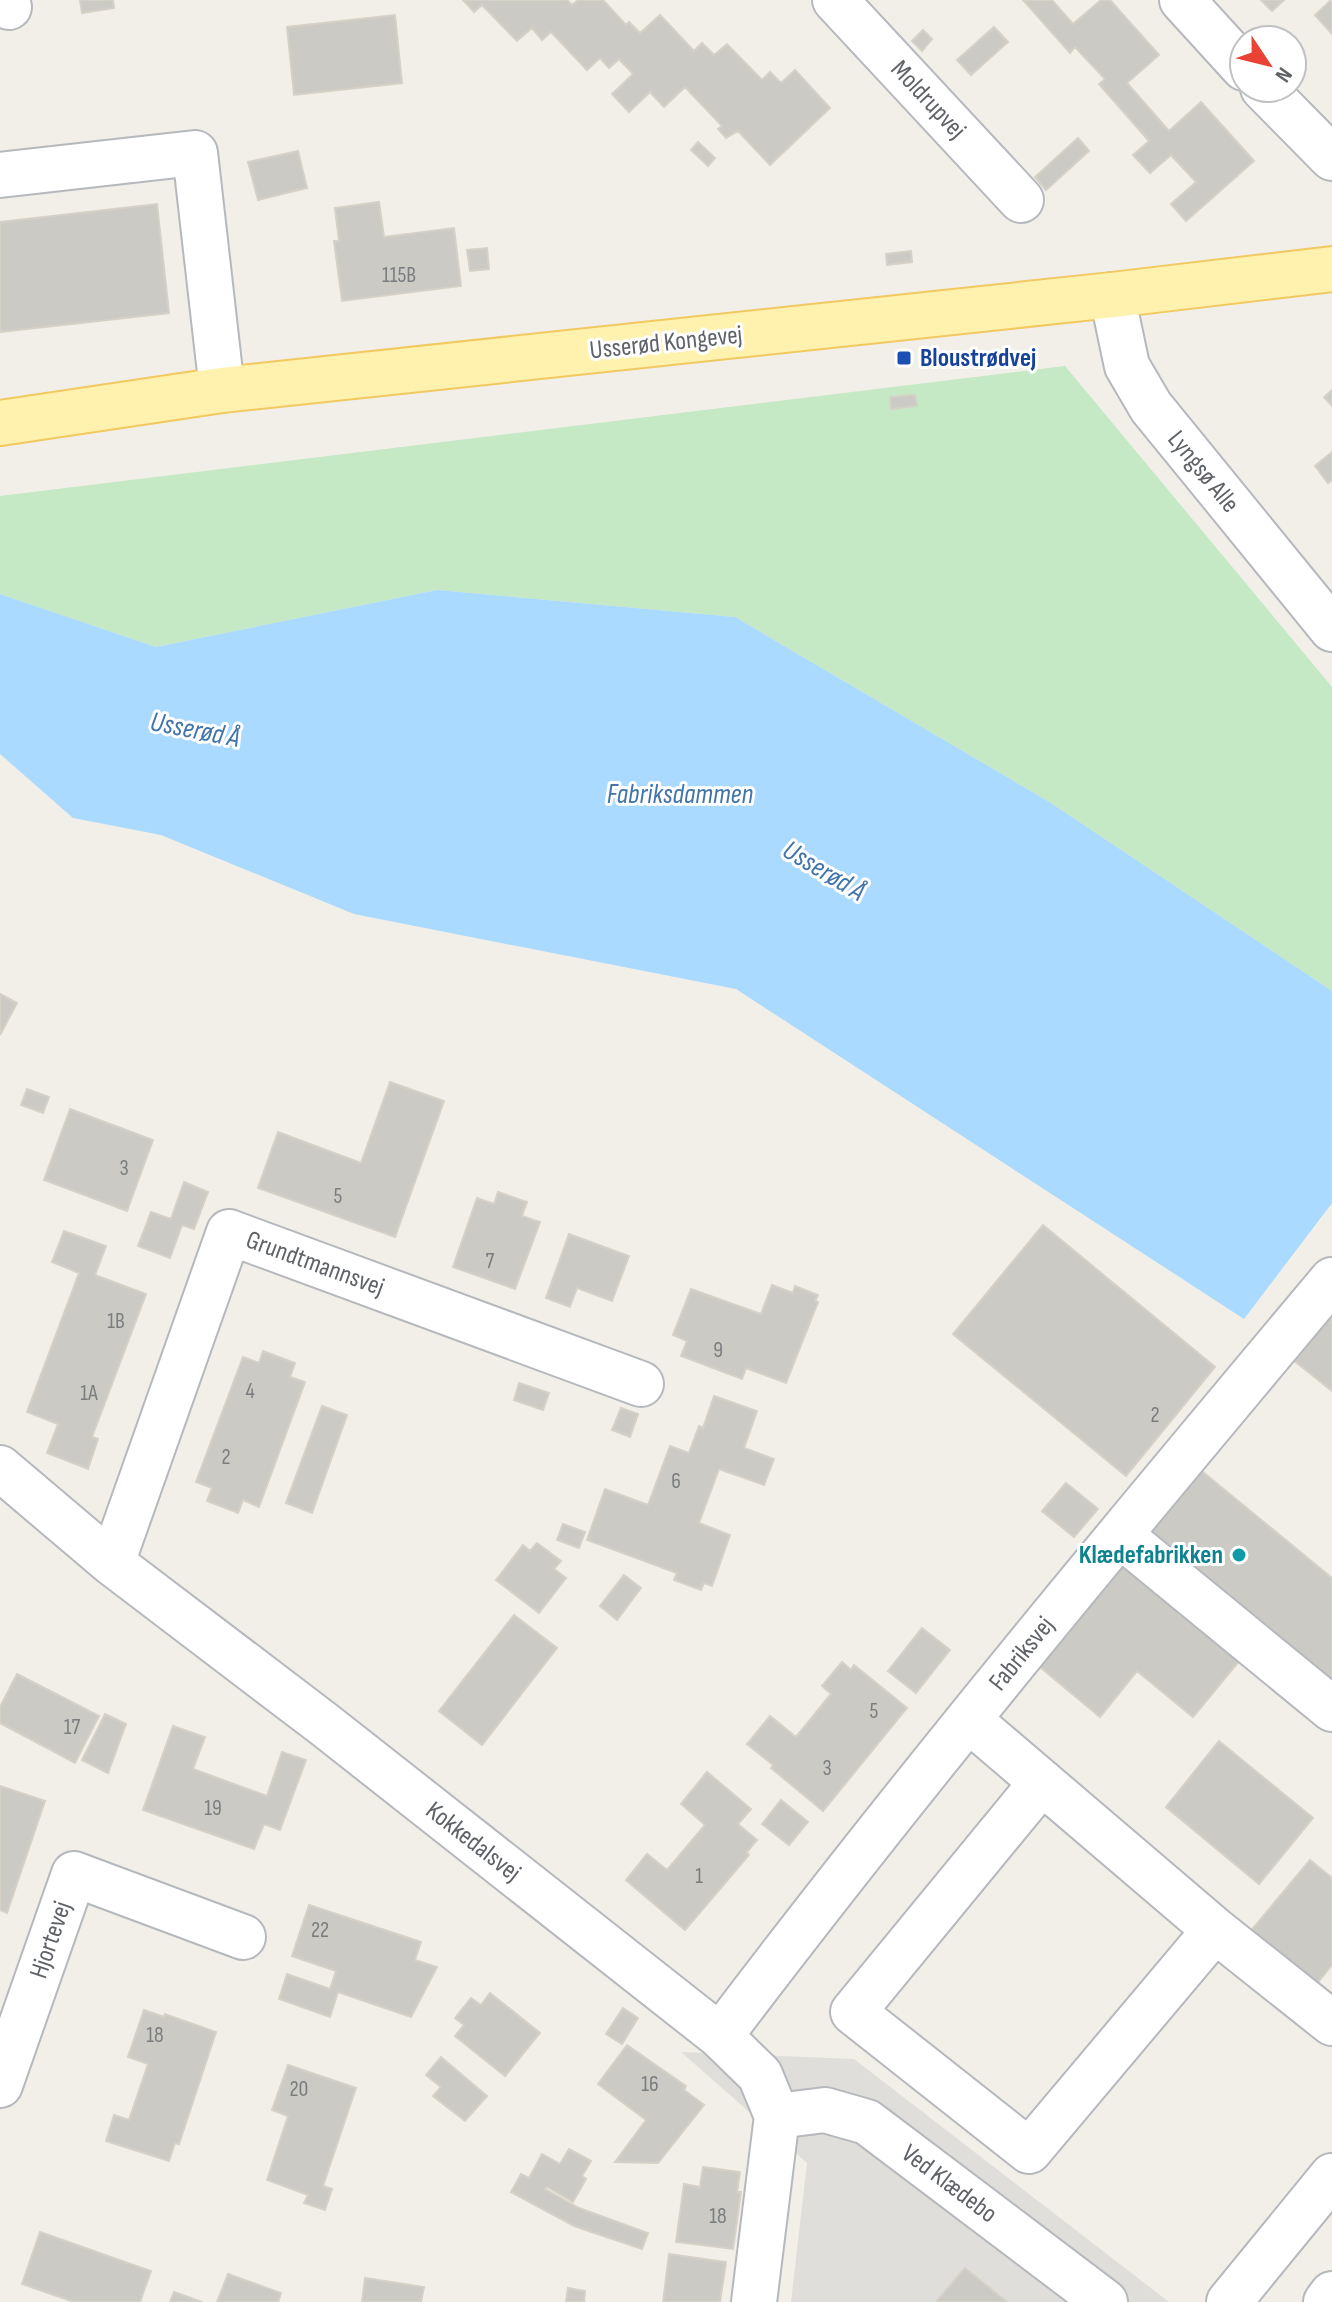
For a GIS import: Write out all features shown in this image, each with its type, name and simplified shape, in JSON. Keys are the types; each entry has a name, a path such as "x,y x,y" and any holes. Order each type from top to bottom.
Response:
{"main road":[{"name":"Usserød Kongevej","path":"0,423 222,390 1332,269"}],"street":[{"name":"Moldrupvej","path":"835,0 1021,200"},
{"path":"1182,0 1228,50"},
{"path":"1279,104 1332,158"},
{"path":"0,175 195,153 222,390"},
{"name":"Lyngsø Alle","path":"1112,295 1127,366 1151,407 1332,629"},
{"name":"Grundtmannsvej","path":"112,1563 229,1232 641,1384"},
{"name":"Fabriksvej","path":"720,2036 969,1720 1332,1280"},
{"name":"Kokkedalsvej","path":"0,1468 112,1563 337,1735 720,2036 760,2075 777,2116 754,2302"},
{"path":"1120,1535 1332,1709"},
{"path":"969,1720 1215,1930 1332,2023"},
{"path":"1042,1782 853,2012 1029,2151 1215,1930"},
{"name":"Hjortevej","path":"0,2085 74,1874 243,1937"},
{"name":"Ved Klædebo","path":"777,2116 825,2110 867,2122 1105,2302"},
{"path":"1229,2302 1332,2176"},
{"path":"1326,2302 1332,2294"}],"shaded area":[{"path":"681,2052 854,2059 1169,2302 791,2302 807,2163"}],"green space":[{"path":"1065,366 1332,687 1332,991 1051,803 735,617 437,590 156,647 0,594 0,496"}],"water":[{"name":"Fabriksdammen","path":"437,590 735,617 1051,803 1332,991 1332,1203 1244,1319 736,989 354,914 161,835 73,818 0,754 0,594 156,647"}],"building":[{"path":"80,0 113,0 114,8 82,13"},
{"path":"463,0 567,0 572,5 578,0 603,0 626,25 629,22 640,33 660,15 694,51 702,43 714,55 727,44 762,80 770,72 781,83 795,70 830,108 770,165 738,131 726,138 718,129 722,126 685,87 664,107 650,92 629,112 612,94 633,74 619,59 609,68 600,58 587,70 551,32 542,40 532,28 517,41 482,5 474,12"},
{"path":"1023,0 1052,0 1073,24 1101,0 1110,0 1159,55 1127,83 1169,131 1201,102 1254,161 1186,221 1171,204 1196,182 1171,155 1150,173 1133,155 1149,141 1099,84 1105,79 1075,47 1070,53"},
{"path":"1261,0 1284,0 1272,11"},
{"path":"1330,1 1332,3 1332,34 1315,15"},
{"path":"395,15 402,83 294,95 287,27"},
{"path":"994,27 1008,42 971,75 957,60"},
{"path":"923,30 932,39 922,51 912,41"},
{"path":"1078,138 1089,151 1046,190 1035,177"},
{"path":"698,142 715,158 708,166 691,150"},
{"path":"298,151 307,188 258,200 248,162"},
{"path":"379,202 384,237 454,228 461,286 342,301 334,241 339,241 335,208"},
{"path":"157,204 169,313 0,332 0,222"},
{"path":"487,248 489,269 470,271 467,250"},
{"path":"911,251 912,262 887,265 886,254"},
{"path":"1332,390 1332,406 1324,397"},
{"path":"915,395 917,406 891,409 890,397"},
{"path":"1332,452 1332,480 1328,483 1315,466"},
{"path":"0,994 17,1003 0,1035"},
{"path":"390,1082 444,1101 395,1237 258,1188 278,1132 361,1163"},
{"path":"27,1089 49,1097 43,1113 21,1105"},
{"path":"70,1109 153,1140 127,1211 44,1180"},
{"path":"184,1182 208,1192 194,1229 182,1225 170,1258 138,1246 151,1212 171,1219"},
{"path":"498,1192 527,1202 522,1216 540,1222 515,1289 453,1267 477,1198 494,1204"},
{"path":"1043,1225 1215,1367 1126,1476 953,1334"},
{"path":"64,1231 106,1246 95,1275 146,1294 92,1437 98,1439 88,1469 47,1453 58,1424 27,1412 79,1273 52,1262"},
{"path":"569,1234 629,1256 612,1301 577,1288 570,1307 546,1298"},
{"path":"772,1285 793,1293 795,1286 818,1295 786,1383 746,1368 742,1379 681,1356 687,1341 673,1335 691,1289 761,1314"},
{"path":"1332,1311 1332,1391 1292,1359"},
{"path":"263,1351 295,1363 290,1377 305,1382 259,1507 243,1500 238,1513 207,1501 212,1488 196,1482 243,1357 259,1363"},
{"path":"519,1383 549,1393 543,1410 514,1400"},
{"path":"714,1396 757,1411 744,1448 774,1459 764,1485 719,1469 699,1523 730,1535 712,1586 704,1583 701,1590 674,1580 677,1573 587,1540 605,1489 648,1505 670,1446 689,1453 699,1426 703,1428"},
{"path":"322,1406 347,1415 312,1513 286,1503"},
{"path":"621,1408 638,1414 630,1437 612,1430"},
{"name":"Klædefabrikken","path":"1198,1468 1332,1578 1332,1685 1145,1532"},
{"path":"1066,1483 1098,1509 1074,1537 1042,1511"},
{"path":"563,1524 585,1532 579,1548 557,1540"},
{"path":"537,1543 561,1561 554,1569 566,1578 539,1613 496,1580 523,1545 530,1551"},
{"path":"1125,1564 1241,1659 1193,1717 1137,1671 1100,1717 1040,1667"},
{"path":"624,1575 641,1588 617,1620 600,1606"},
{"path":"514,1615 557,1648 482,1745 439,1711"},
{"path":"922,1628 950,1650 916,1693 888,1671"},
{"path":"842,1662 851,1670 854,1665 907,1708 823,1811 747,1744 770,1716 796,1737 831,1694 822,1686"},
{"path":"17,1674 99,1716 75,1763 0,1723 0,1707"},
{"path":"105,1714 126,1724 108,1773 82,1760"},
{"path":"173,1726 205,1737 193,1769 267,1796 282,1752 306,1760 280,1830 264,1824 254,1849 143,1810"},
{"path":"1219,1741 1313,1818 1259,1884 1166,1807"},
{"path":"707,1772 751,1809 738,1824 757,1840 747,1852 749,1855 685,1930 626,1880 647,1854 667,1870 705,1825 681,1804"},
{"path":"0,1786 45,1801 7,1913 0,1910"},
{"path":"781,1800 808,1822 789,1845 762,1824"},
{"path":"1310,1860 1332,1878 1332,1965 1314,1987 1249,1933"},
{"path":"309,1905 421,1942 415,1960 437,1967 411,2017 338,1992 330,2017 279,1999 287,1974 330,1989 336,1971 292,1956"},
{"path":"490,1993 540,2033 505,2076 455,2036 464,2025 455,2018 471,1998 481,2005"},
{"path":"623,2008 638,2018 622,2044 606,2034"},
{"path":"144,2010 216,2032 179,2144 175,2143 169,2161 106,2141 114,2115 129,2120 148,2064 128,2057"},
{"path":"627,2045 686,2086 684,2090 704,2105 658,2163 615,2162 646,2120 598,2084"},
{"path":"441,2057 487,2096 465,2121 433,2096 441,2087 426,2075"},
{"path":"288,2065 356,2088 323,2186 332,2189 325,2210 304,2203 308,2195 267,2180 288,2116 272,2110"},
{"path":"569,2149 591,2161 582,2176 586,2179 573,2202 547,2187 545,2189 579,2208 648,2233 642,2249 574,2226 511,2192 521,2174 529,2178 542,2154 560,2164"},
{"path":"703,2167 740,2172 737,2192 741,2192 733,2249 676,2242 684,2184 700,2187"},
{"path":"40,2232 151,2271 140,2302 74,2302 22,2284"},
{"path":"669,2254 726,2262 720,2302 663,2302"},
{"path":"965,2268 1007,2302 936,2302"},
{"path":"228,2274 281,2293 278,2302 217,2302"},
{"path":"365,2278 424,2287 421,2302 362,2302"},
{"path":"568,2288 585,2291 584,2302 566,2302"},
{"path":"174,2292 202,2302 170,2302"}],"place":[{"name":"Bloustrødvej","path":"904,358"},
{"name":"Klædefabrikken","path":"1239,1555"}],"water label":[{"name":"Usserød Å","path":"195,730"},
{"name":"Usserød Å","path":"824,871"}]}
